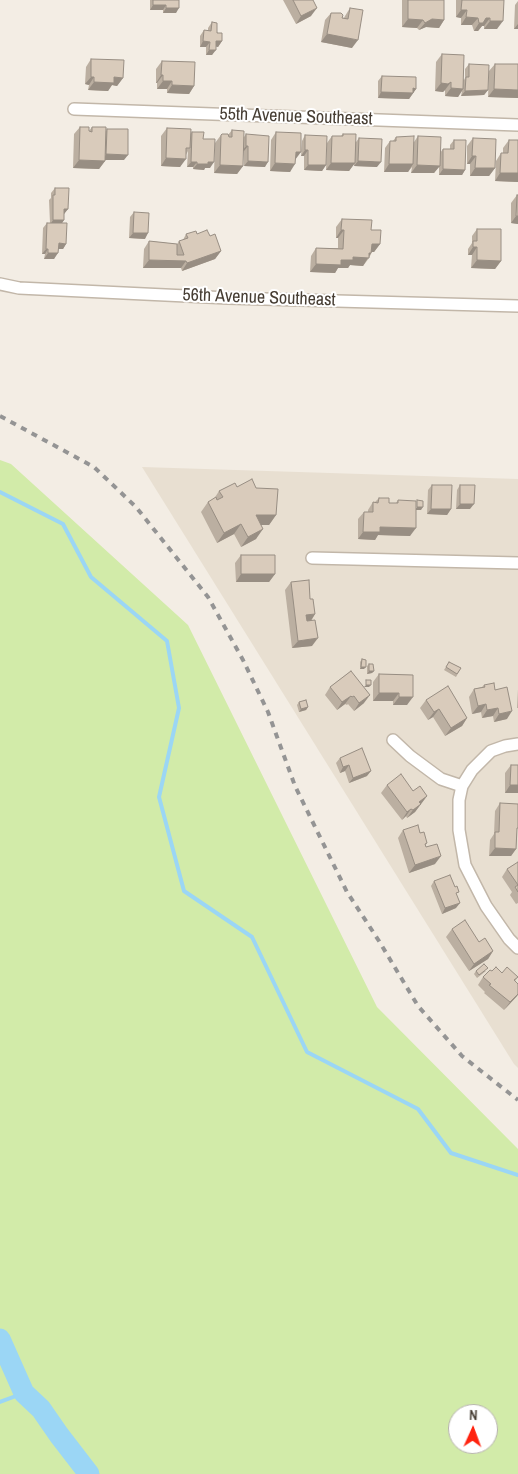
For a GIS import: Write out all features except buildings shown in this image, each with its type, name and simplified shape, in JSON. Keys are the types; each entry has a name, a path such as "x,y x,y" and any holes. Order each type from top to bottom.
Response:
{"street":[{"name":"55th Avenue Southeast","path":"74,110 518,125"},
{"name":"56th Avenue Southeast","path":"0,284 19,288 218,297 518,306"},
{"path":"312,558 518,563"},
{"path":"393,740 410,756 441,779 462,786"},
{"path":"518,744 491,751 472,770 462,786 459,800 459,830 465,865 486,906 509,939 518,948"}],"shaded area":[{"path":"142,467 518,479 518,1068 514,1064"}],"green space":[{"path":"0,460 11,464 188,625 377,1007 518,1149 518,1474 0,1474"}],"waterway":[{"path":"0,492 63,524 91,577 167,641 179,708 159,797 184,891 252,937 307,1052 418,1109 451,1153 518,1175"},
{"path":"0,1339 24,1393 41,1409 89,1474"},
{"path":"0,1402 24,1393"}],"railway":[{"path":"0,416 94,467 136,507 208,597 243,660 268,712 295,786 347,892 418,1006 462,1056 518,1100"}]}
